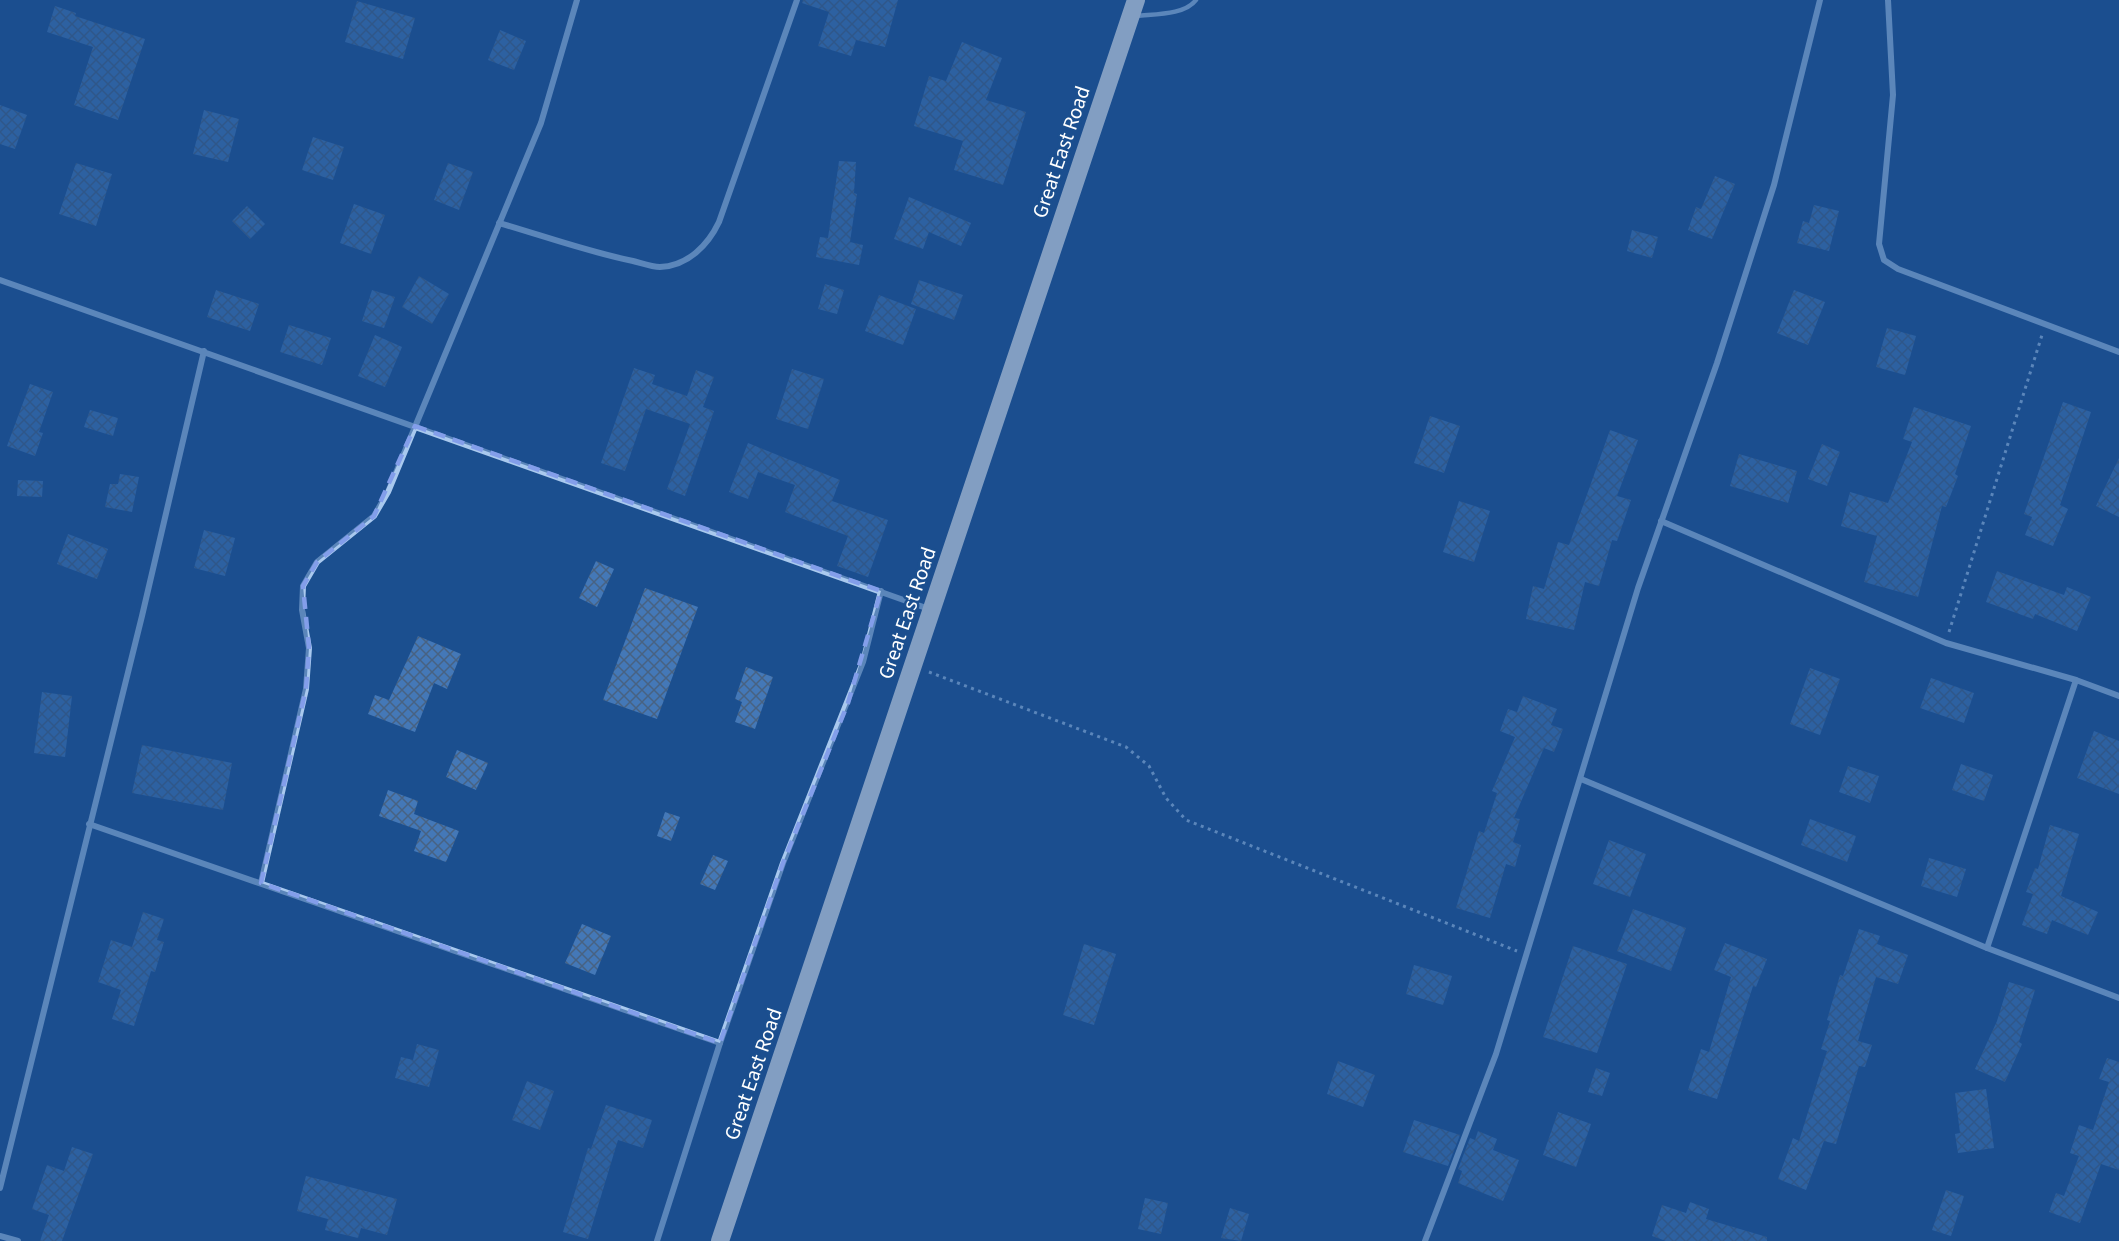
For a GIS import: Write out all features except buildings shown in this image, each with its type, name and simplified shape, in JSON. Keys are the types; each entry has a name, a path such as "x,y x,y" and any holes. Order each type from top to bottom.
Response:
{"highway":[{"name":"Great East Road","path":"720,1241 1134,8"}],"street":[{"path":"261,883 306,688 309,648 302,610 303,586 317,562 374,516 388,492 542,123 578,0"},
{"path":"499,223 618,258 659,267 682,262 701,250 719,222 797,0"},
{"path":"1425,1241 1496,1054 1638,588 1718,363 1774,185 1820,0"},
{"path":"1888,0 1893,94 1880,215 1879,244 1884,260 1898,269 2119,352"},
{"path":"0,280 933,610"},
{"path":"0,1188 142,616 204,351"},
{"path":"1661,521 1946,643 2076,680 2119,696"},
{"path":"657,1241 720,1043 783,863 859,672 881,591"},
{"path":"1987,948 2076,680"},
{"path":"1581,779 1987,948 2119,998"},
{"path":"89,824 720,1043"},
{"path":"0,1236 18,1241"}],"lane":[{"path":"1134,8 1169,12 1192,6 1196,0"}],"path":[{"path":"1946,643 2045,324"},
{"path":"913,666 1126,747 1149,766 1166,798 1186,820 1527,955"}],"highlighted area":[{"path":"415,426 881,591 848,703 783,863 720,1043 261,883 306,689 309,648 303,586 317,562 374,516"}]}
